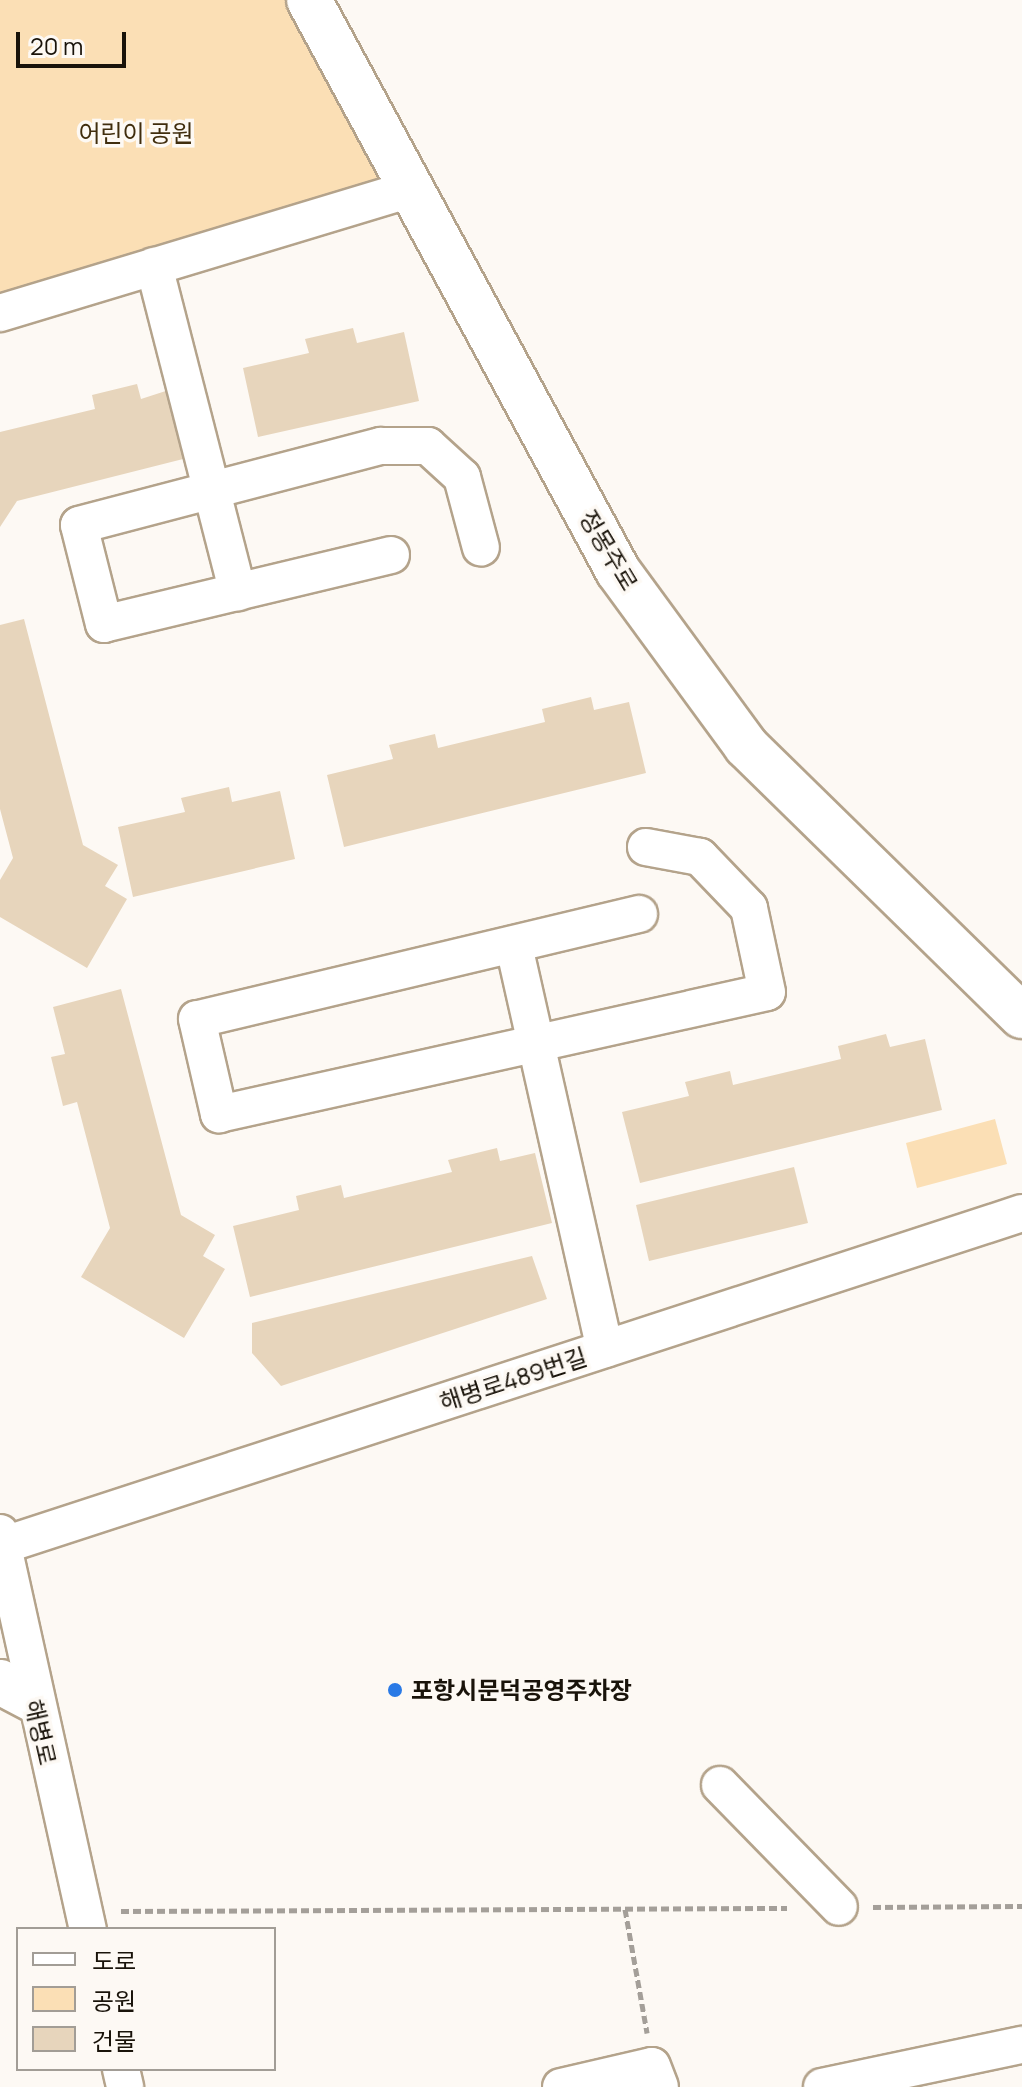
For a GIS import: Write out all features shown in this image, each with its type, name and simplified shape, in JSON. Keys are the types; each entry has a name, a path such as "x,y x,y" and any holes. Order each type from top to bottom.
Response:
{"main road":[{"name":"정몽주로","path":"309,0 618,571 746,746 1022,1016"}],"street":[{"path":"0,313 412,189"},
{"path":"154,266 238,592"},
{"path":"391,555 104,624 79,525 381,446 428,446 462,477 481,548"},
{"path":"639,914 197,1019 219,1114 767,992 749,908 700,857 646,847"},
{"path":"514,946 605,1349"},
{"name":"해병로489번길","path":"1,1541 1022,1213"},
{"name":"해병로","path":"1,1541 16,1691 86,1920"},
{"path":"720,1785 839,1907"},
{"path":"822,2087 1022,2045"},
{"path":"561,2087 656,2076"}],"path":[{"path":"86,1920 625,1909 1022,1906"},
{"path":"625,1909 656,2076"}],"green space":[{"name":"어린이 공원","path":"0,0 309,0 412,189 0,313"},
{"path":"995,1119 1007,1164 917,1188 906,1143"}],"building":[{"path":"353,328 357,343 404,332 419,401 258,437 243,368 309,353 305,339"},
{"path":"137,384 141,399 175,388 191,457 17,501 0,527 0,432 95,409 92,395"},
{"path":"24,619 83,845 118,865 105,886 127,899 87,968 0,917 0,880 13,858 0,809 0,625"},
{"path":"591,697 594,710 629,702 646,773 344,847 327,775 393,759 389,745 435,734 438,748 545,722 542,709"},
{"path":"229,787 232,802 280,791 295,859 133,897 118,827 185,812 181,798"},
{"path":"121,989 181,1215 215,1235 203,1256 225,1269 184,1338 81,1277 110,1228 77,1102 63,1106 51,1057 65,1054 53,1007"},
{"path":"886,1034 890,1047 925,1039 942,1110 640,1183 622,1112 689,1096 685,1082 730,1071 733,1085 841,1059 838,1046"},
{"path":"497,1148 500,1161 535,1153 552,1223 250,1297 233,1226 299,1210 296,1196 341,1185 344,1198 452,1172 448,1160"},
{"path":"794,1167 808,1223 649,1261 636,1205"},
{"path":"532,1256 547,1299 281,1386 252,1353 252,1323"}],"place":[{"name":"포항시문덕공영주차장","path":"395,1690"}]}
